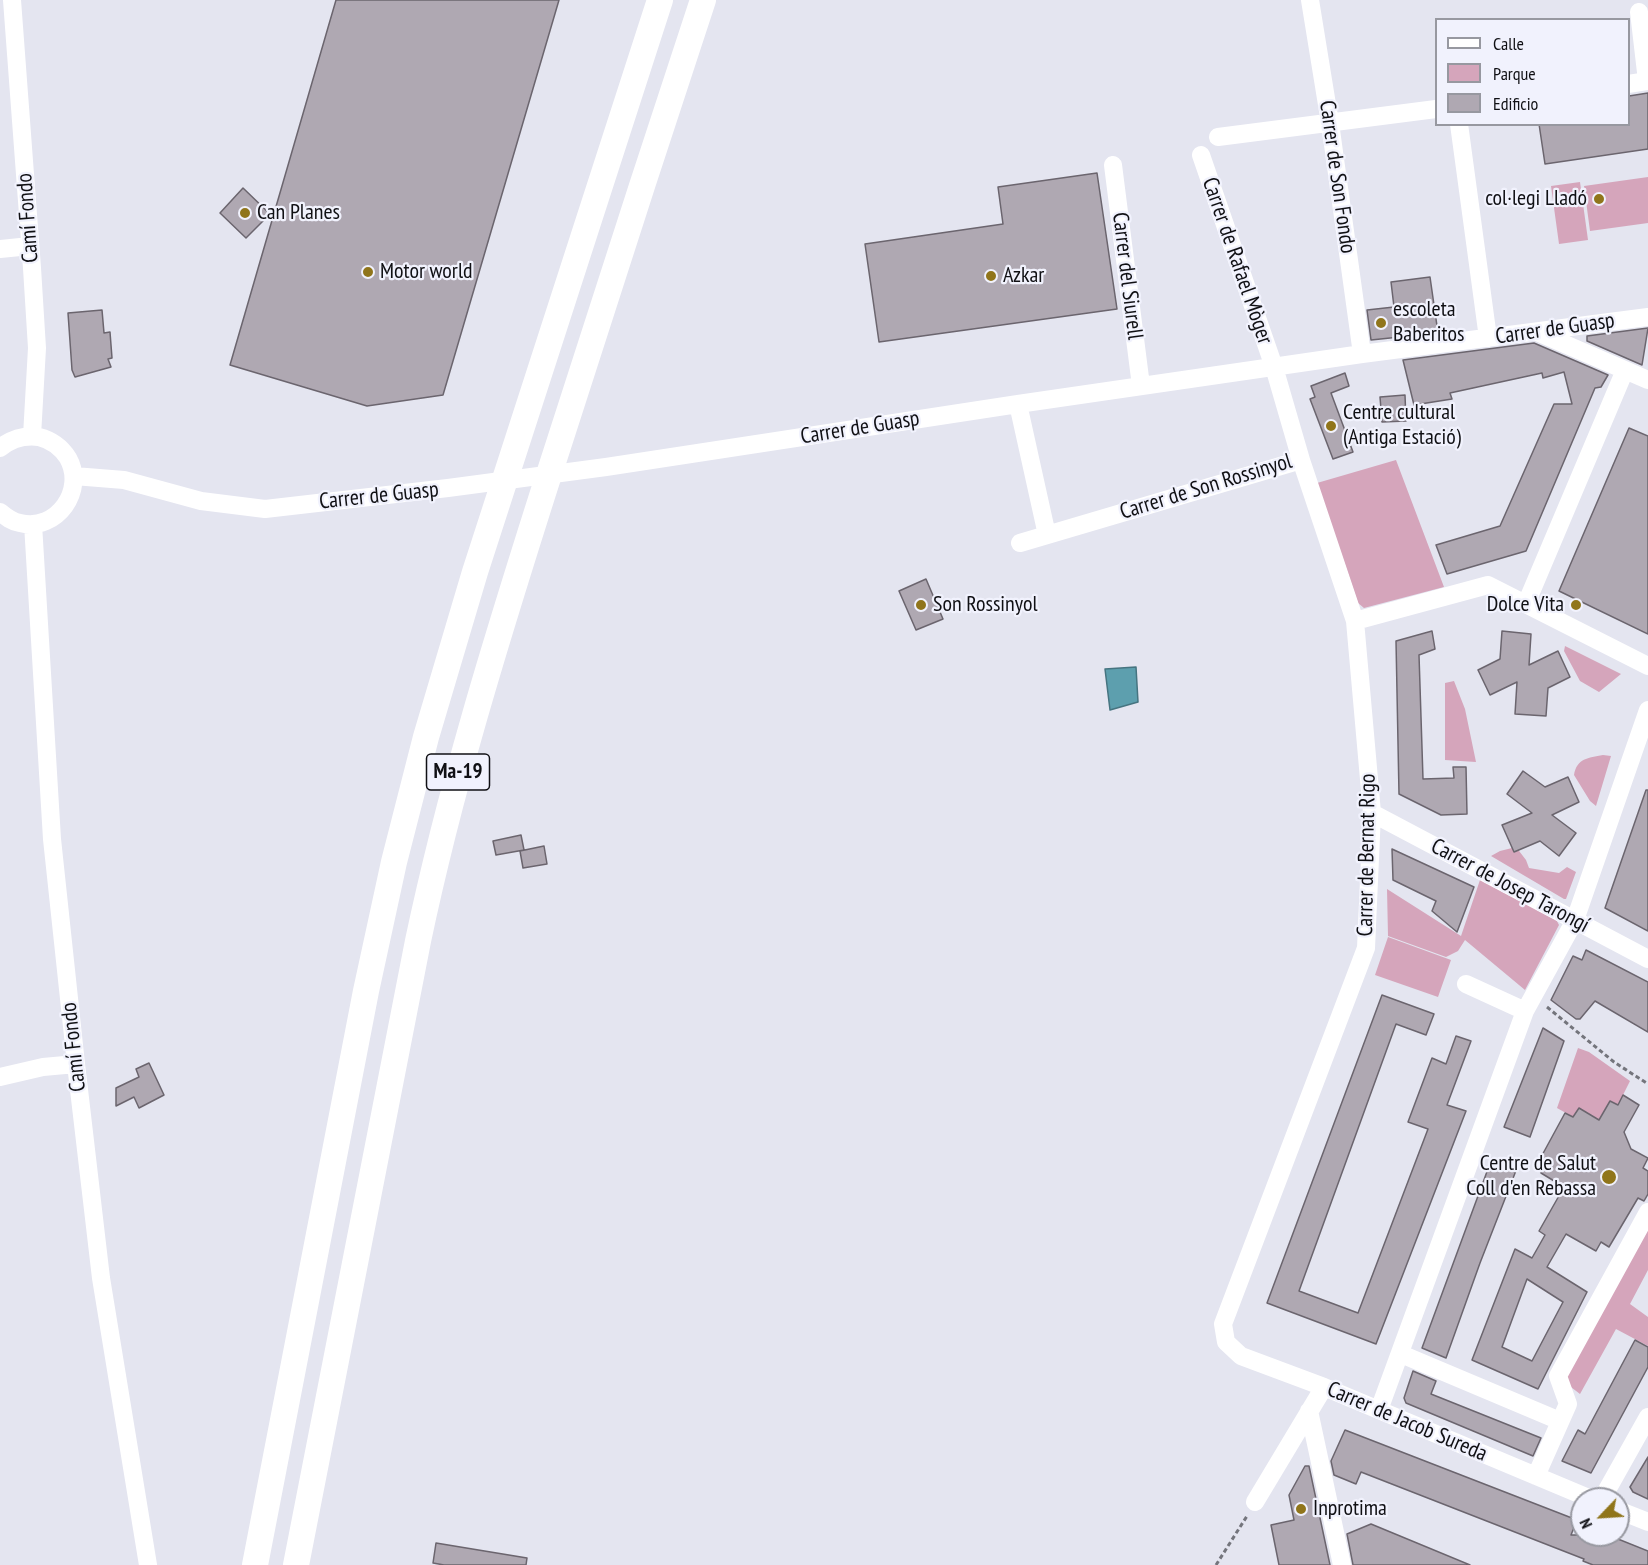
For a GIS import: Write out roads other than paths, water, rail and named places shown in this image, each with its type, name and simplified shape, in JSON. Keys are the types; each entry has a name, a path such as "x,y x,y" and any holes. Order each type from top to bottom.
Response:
{"highway":[{"name":"Ma-19","path":"255,1565 366,991 394,862 423,748 446,663 478,561 660,0"},
{"name":"Ma-19","path":"296,1565 418,941 454,787 511,591 703,0"}],"street":[{"name":"Camí Fondo","path":"12,0 37,348 32,436"},
{"name":"Carrer de Son Fondo","path":"1310,0 1330,123 1362,354"},
{"path":"1630,84 1648,81 1639,12"},
{"path":"1218,137 1435,109"},
{"path":"1459,126 1488,338"},
{"name":"Carrer de Rafael Mòger","path":"1201,155 1274,367"},
{"name":"Carrer del Siurell","path":"1113,165 1141,386"},
{"path":"0,249 30,246"},
{"name":"Carrer de Guasp","path":"74,476 124,480 201,501 265,509 606,467 1362,354 1648,317"},
{"path":"1536,332 1648,380"},
{"name":"Carrer de Son Rossinyol","path":"1020,543 1301,460 1274,367"},
{"path":"1526,604 1625,370"},
{"path":"1018,404 1047,535"},
{"path":"0,448 19,437 44,438 56,444 68,459 74,476 73,490 68,503 59,514 47,521 20,524 8,519 0,512"},
{"name":"Carrer de Bernat Rigo","path":"1226,1342 1223,1324 1366,948 1372,813 1356,621 1301,460"},
{"name":"Camí Fondo","path":"33,524 52,839 76,1064 101,1278 148,1565"},
{"path":"1356,621 1488,585 1648,666"},
{"path":"1379,1410 1529,1004 1575,920 1648,710"},
{"name":"Carrer de Josep Tarongí","path":"1372,813 1648,959"},
{"path":"1466,984 1529,1004"},
{"path":"0,1077 43,1067 76,1064"},
{"path":"1536,1476 1568,1404 1558,1376 1646,1218"},
{"name":"Carrer de Jacob Sureda","path":"1226,1342 1241,1356 1324,1387 1570,1490"},
{"path":"1401,1354 1560,1421"},
{"path":"1255,1502 1324,1387"},
{"path":"1309,1411 1342,1565"},
{"path":"1609,1487 1648,1417"},
{"path":"1630,1515 1648,1522"}],"water":[{"path":"1136,667 1138,702 1110,710 1105,669"}],"place":[{"name":"col·legi Lladó","path":"1599,199"},
{"name":"Can Planes","path":"245,213"},
{"name":"Motor world","path":"368,272"},
{"name":"Azkar","path":"991,276"},
{"name":"escoleta Baberitos","path":"1381,323"},
{"name":"Centre cultural (Antiga Estació)","path":"1331,426"},
{"name":"Son Rossinyol","path":"921,605"},
{"name":"Dolce Vita","path":"1576,605"},
{"name":"Centre de Salut Coll d'en Rebassa","path":"1609,1177"},
{"name":"Inprotima","path":"1301,1509"}]}
